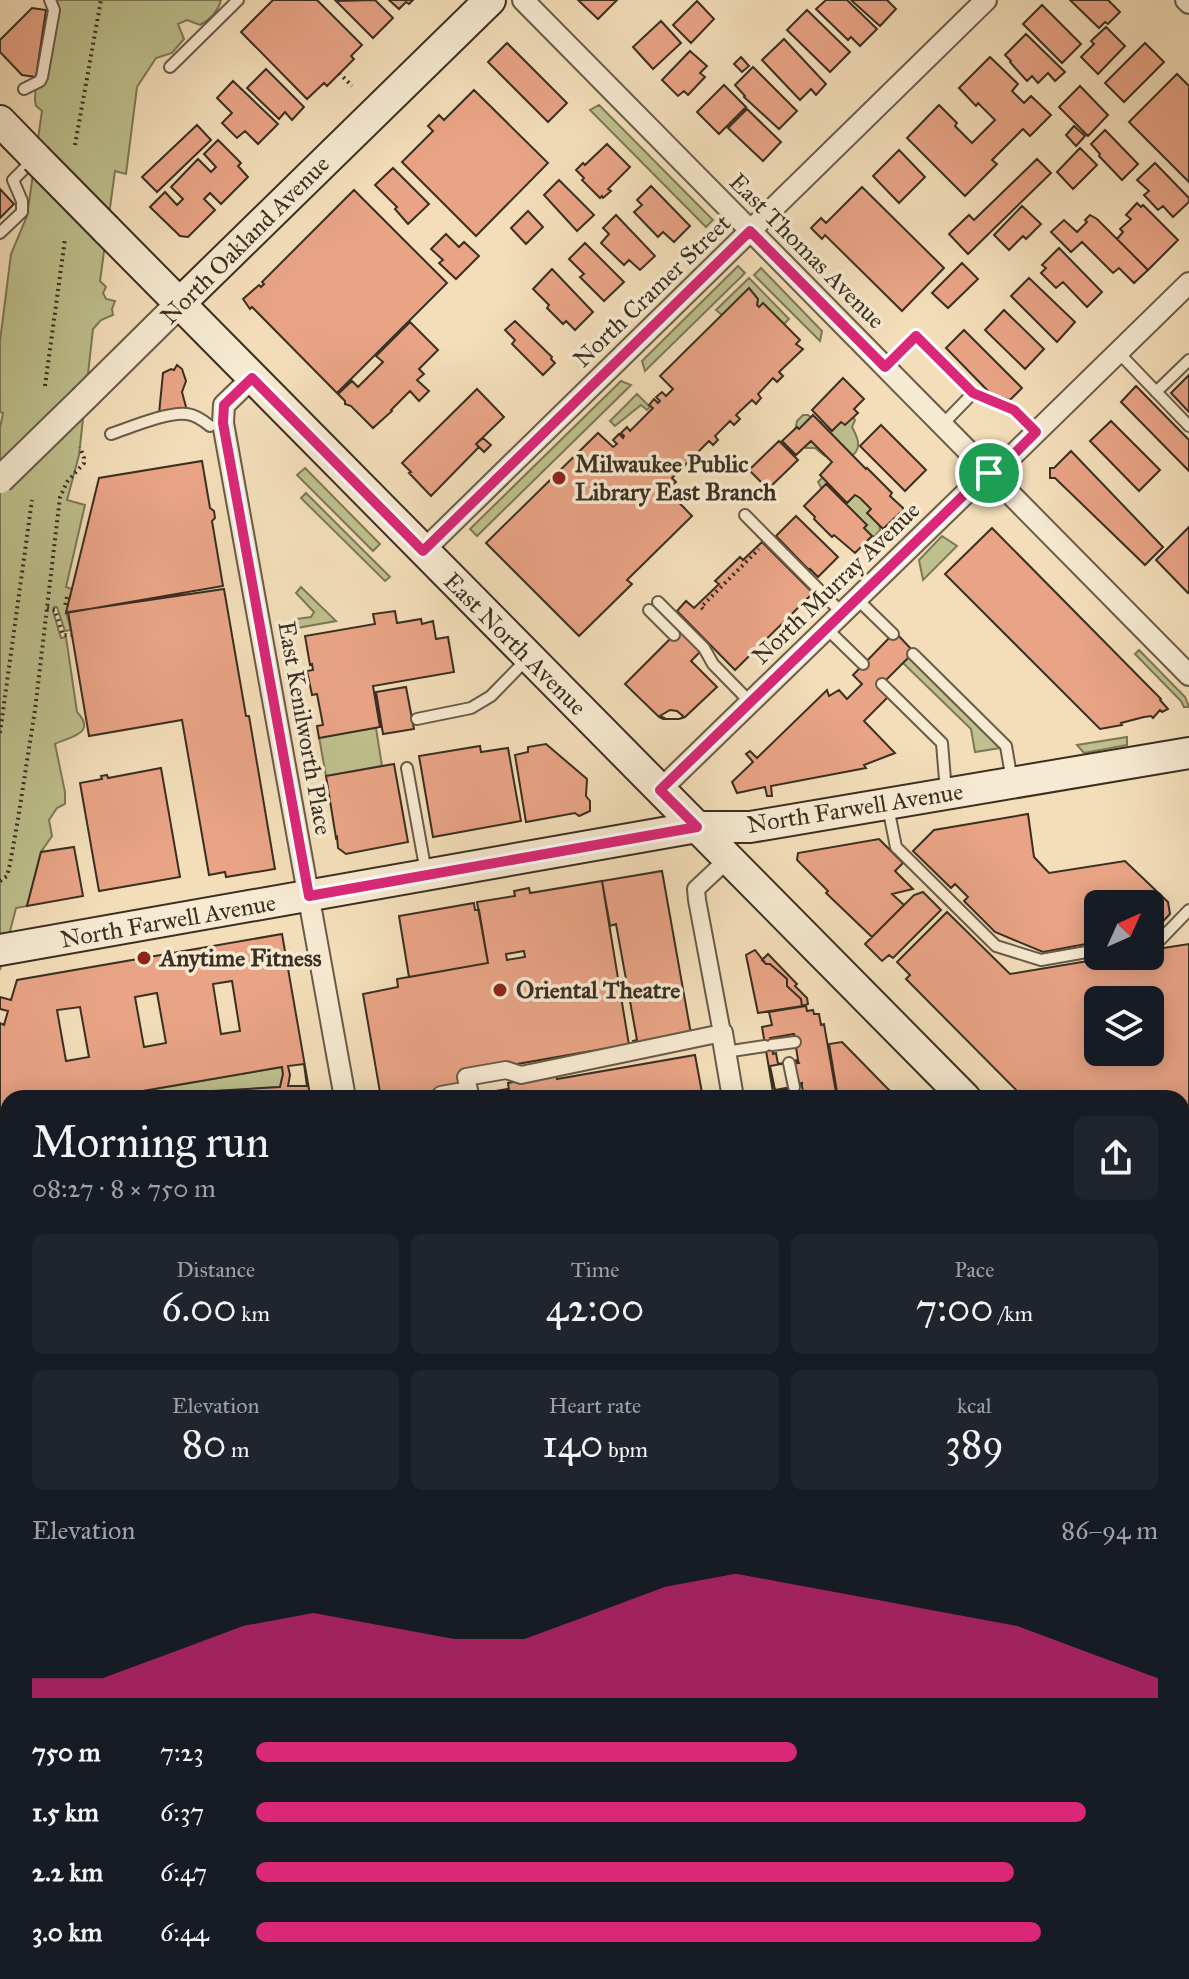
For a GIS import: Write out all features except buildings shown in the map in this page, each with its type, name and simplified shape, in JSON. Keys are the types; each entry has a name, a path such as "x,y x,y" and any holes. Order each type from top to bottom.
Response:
{"main road":[{"name":"North Oakland Avenue","path":"179,304 490,0"},
{"name":"East North Avenue","path":"0,121 957,1090"},
{"name":"North Farwell Avenue","path":"3,950 697,827 750,827 1189,753"}],"street":[{"name":"East Thomas Avenue","path":"523,0 1189,675"},
{"name":"North Cramer Street","path":"423,551 986,0"},
{"name":"North Murray Avenue","path":"660,790 969,490 1015,453 1189,283"},
{"name":"North Oakland Avenue","path":"0,480 179,304"},
{"name":"East Kenilworth Place","path":"252,378 224,405 223,423 344,1090"},
{"path":"728,859 696,889 732,1090"},
{"path":"469,1090 466,1077 506,1070 521,1075 724,1043"}],"lane":[{"path":"24,89 42,77 54,10 50,0"},
{"path":"170,67 238,0"},
{"path":"0,233 22,212 22,201 13,180 36,158"},
{"path":"885,367 916,336 973,393 1014,410 1036,432"},
{"path":"1118,352 1189,426"},
{"path":"1156,392 1189,360"},
{"path":"942,425 973,393"},
{"path":"111,434 187,414 210,426"},
{"path":"745,515 850,606 893,634"},
{"path":"674,635 654,606 704,648 713,664 751,703"},
{"path":"827,629 863,664"},
{"path":"913,654 1006,746 1013,783"},
{"path":"696,656 713,664"},
{"path":"417,719 471,708 491,696 528,658"},
{"path":"882,684 942,743 946,794"},
{"path":"407,768 427,876"},
{"path":"888,804 896,847 996,946 1041,960 1084,952"},
{"path":"1164,936 1189,910"},
{"path":"724,1043 772,1045 795,1042"},
{"path":"772,1045 787,1049 794,1090"}],"path":[{"path":"75,145 101,0"},
{"path":"339,73 352,86"},
{"path":"45,386 65,239"},
{"path":"0,881 7,876 18,819 35,710 60,497 67,482 84,463 80,447"},
{"path":"0,733 32,500"},
{"path":"704,606 762,546 760,543"},
{"path":"67,597 65,606 68,607"},
{"path":"47,608 55,610 63,635 72,635"}],"green space":[{"path":"57,0 221,0 214,15 200,25 187,20 178,24 184,39 172,53 156,58 137,87 126,174 115,171 100,281 106,287 103,293 106,299 115,301 113,315 101,320 93,329 79,455 67,500 85,505 66,587 72,589 66,612 71,630 65,631 57,607 53,611 61,638 66,637 77,712 84,725 79,734 55,744 65,804 57,808 49,820 52,836 41,852 27,906 16,908 0,970 0,428 3,413 0,412 0,341 11,254 27,216 42,111 35,101 37,41 47,17 56,13"},
{"path":"599,105 713,220 706,227 590,110"},
{"path":"738,266 745,273 645,371 642,361"},
{"path":"761,268 822,331 820,341 754,275"},
{"path":"749,278 789,319 784,324 757,305 758,299 749,289 722,315 716,310"},
{"path":"621,381 631,385 477,536 470,529"},
{"path":"637,394 650,407 647,410 641,405 615,426 610,421"},
{"path":"835,409 851,413 855,420 852,427 858,447 850,457 825,456 815,448 806,448 795,431 797,421 803,415 821,422"},
{"path":"305,468 380,544 373,551 297,475"},
{"path":"824,476 851,495 858,495 867,501 879,523 880,530 875,536 865,537 823,491 818,482"},
{"path":"306,493 390,577 385,581 301,498"},
{"path":"942,536 957,546 923,580 919,560"},
{"path":"301,587 336,621 297,628 296,619 311,617 314,612 296,593"},
{"path":"1139,650 1185,697 1189,707 1184,707 1135,654"},
{"path":"909,657 1000,748 975,752 971,729 903,663"},
{"path":"376,728 382,766 326,776 319,737"},
{"path":"1127,737 1127,745 1084,753 1077,745"},
{"path":"282,1067 280,1087 149,1090"}],"place":[{"name":"Milwaukee Public Library East Branch","path":"559,478"},
{"name":"Anytime Fitness","path":"144,958"},
{"name":"Oriental Theatre","path":"500,990"}],"route":[{"path":"750,231 885,367 916,336 973,393 1014,410 1036,432 989,473 660,790 697,827 309,896 223,423 224,405 252,378 423,551 750,231"}]}
